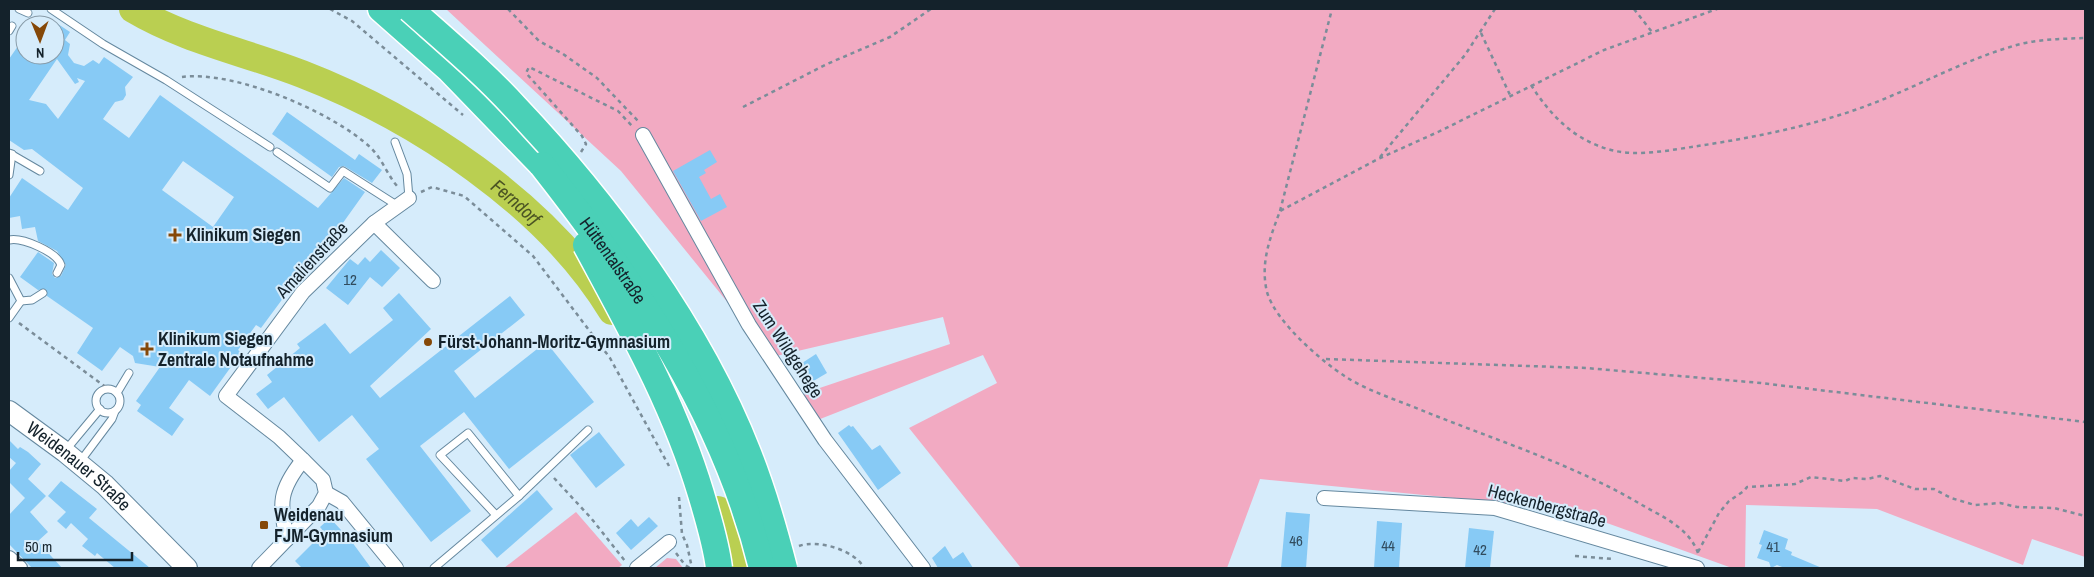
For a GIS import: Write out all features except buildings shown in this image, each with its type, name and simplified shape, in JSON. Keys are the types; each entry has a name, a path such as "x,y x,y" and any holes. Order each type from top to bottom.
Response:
{"highway":[{"name":"Hüttentalstraße","path":"381,9 449,69 542,165 608,252 648,309 680,364 726,458 742,501 762,568"},
{"name":"Hüttentalstraße","path":"410,9 514,106 557,153 609,216 668,301 708,372 747,451 788,557"},
{"path":"542,165 624,312 663,391 694,472 709,521 719,568"}],"main road":[{"name":"Weidenauer Straße","path":"9,411 72,457 104,485 187,568"}],"street":[{"name":"Zum Wildgehege","path":"643,135 749,325 825,440 923,568"},
{"name":"Amalienstraße","path":"303,460 279,437 226,396 303,292 374,223 404,202"},
{"name":"Amalienstraße","path":"374,223 433,282"},
{"path":"259,568 319,506 326,493 323,480 303,460 288,479 283,493 281,514 287,539"},
{"path":"326,493 342,502 396,568"},
{"name":"Heckenbergstraße","path":"1324,498 1495,508 1697,568"},
{"path":"637,568 669,542"},
{"path":"9,558 20,568"}],"lane":[{"path":"19,9 28,13"},
{"path":"51,9 103,44 166,80 270,147"},
{"path":"277,152 330,188 343,171 404,202 407,174 394,142"},
{"path":"9,174 10,154 40,170"},
{"path":"9,240 16,238 30,242 46,252 60,262 61,265 57,272"},
{"path":"9,278 21,301"},
{"path":"9,317 21,301 32,300 43,293"},
{"path":"72,457 112,419 120,404 117,393 130,373"},
{"path":"115,411 107,413 100,409 96,403 98,395 108,389 117,393"},
{"path":"72,457 100,409"},
{"path":"434,568 519,496 588,430"},
{"path":"496,515 440,455 468,433 519,496"}],"path":[{"path":"508,9 539,40 564,54 597,78 637,118 643,135"},
{"path":"743,107 827,64 890,37 931,9"},
{"path":"1332,9 1280,212 1266,250 1264,272 1268,293 1287,325 1299,338 1347,377 1372,389 1574,470 1632,499 1687,533 1698,553"},
{"path":"1378,159 1481,33 1495,9"},
{"path":"1634,9 1652,32"},
{"path":"1280,212 1378,159 1438,132 1604,50 1717,9"},
{"path":"1481,33 1510,95"},
{"path":"1531,85 1548,111 1566,127 1588,141 1612,150 1635,152 1686,148 1780,132 1872,104 2012,46 2046,40 2085,38"},
{"path":"166,80 196,75 233,81 312,109 359,138 372,149 395,184 404,202 432,187 464,196 533,256 610,358 671,471"},
{"path":"9,317 108,389"},
{"path":"1325,359 1586,368 1771,384 2085,422"},
{"path":"546,470 591,518 631,568"},
{"path":"1697,568 1698,553 1719,513 1729,500 1747,487 1795,484 1810,477 1845,481 1852,478 1867,479 1880,476 1915,489 1934,489 1951,498 1974,505 2000,503 2017,507 2054,508 2085,516"},
{"path":"678,495 682,534 687,545 691,568"},
{"path":"669,542 684,564 691,568"},
{"path":"788,557 817,542 851,554 864,568"},
{"path":"1575,556 1620,560"}],"shaded area":[{"path":"446,9 2085,9 2085,557 2032,539 2023,565 1877,509 1746,505 1745,568 1732,568 1568,509 1260,479 1227,568 1021,568 909,428 997,383 983,355 810,423 793,397 950,344 943,317 772,357 621,171"},
{"path":"576,512 622,565 618,568 504,568"},
{"path":"667,558 676,559 683,568 655,568"}],"waterway":[{"name":"Ferndorf","path":"133,9 173,29 281,66 345,92 433,140 475,169 515,201 552,235 585,272 612,311"},
{"name":"Ferndorf","path":"718,510 736,568"}],"place":[{"name":"Klinikum Siegen","path":"175,235"},
{"name":"Fürst-Johann-Moritz-Gymnasium","path":"428,342"},
{"name":"Klinikum Siegen Zentrale Notaufnahme","path":"147,349"},
{"name":"Weidenau FJM-Gymnasium","path":"264,525"}]}
